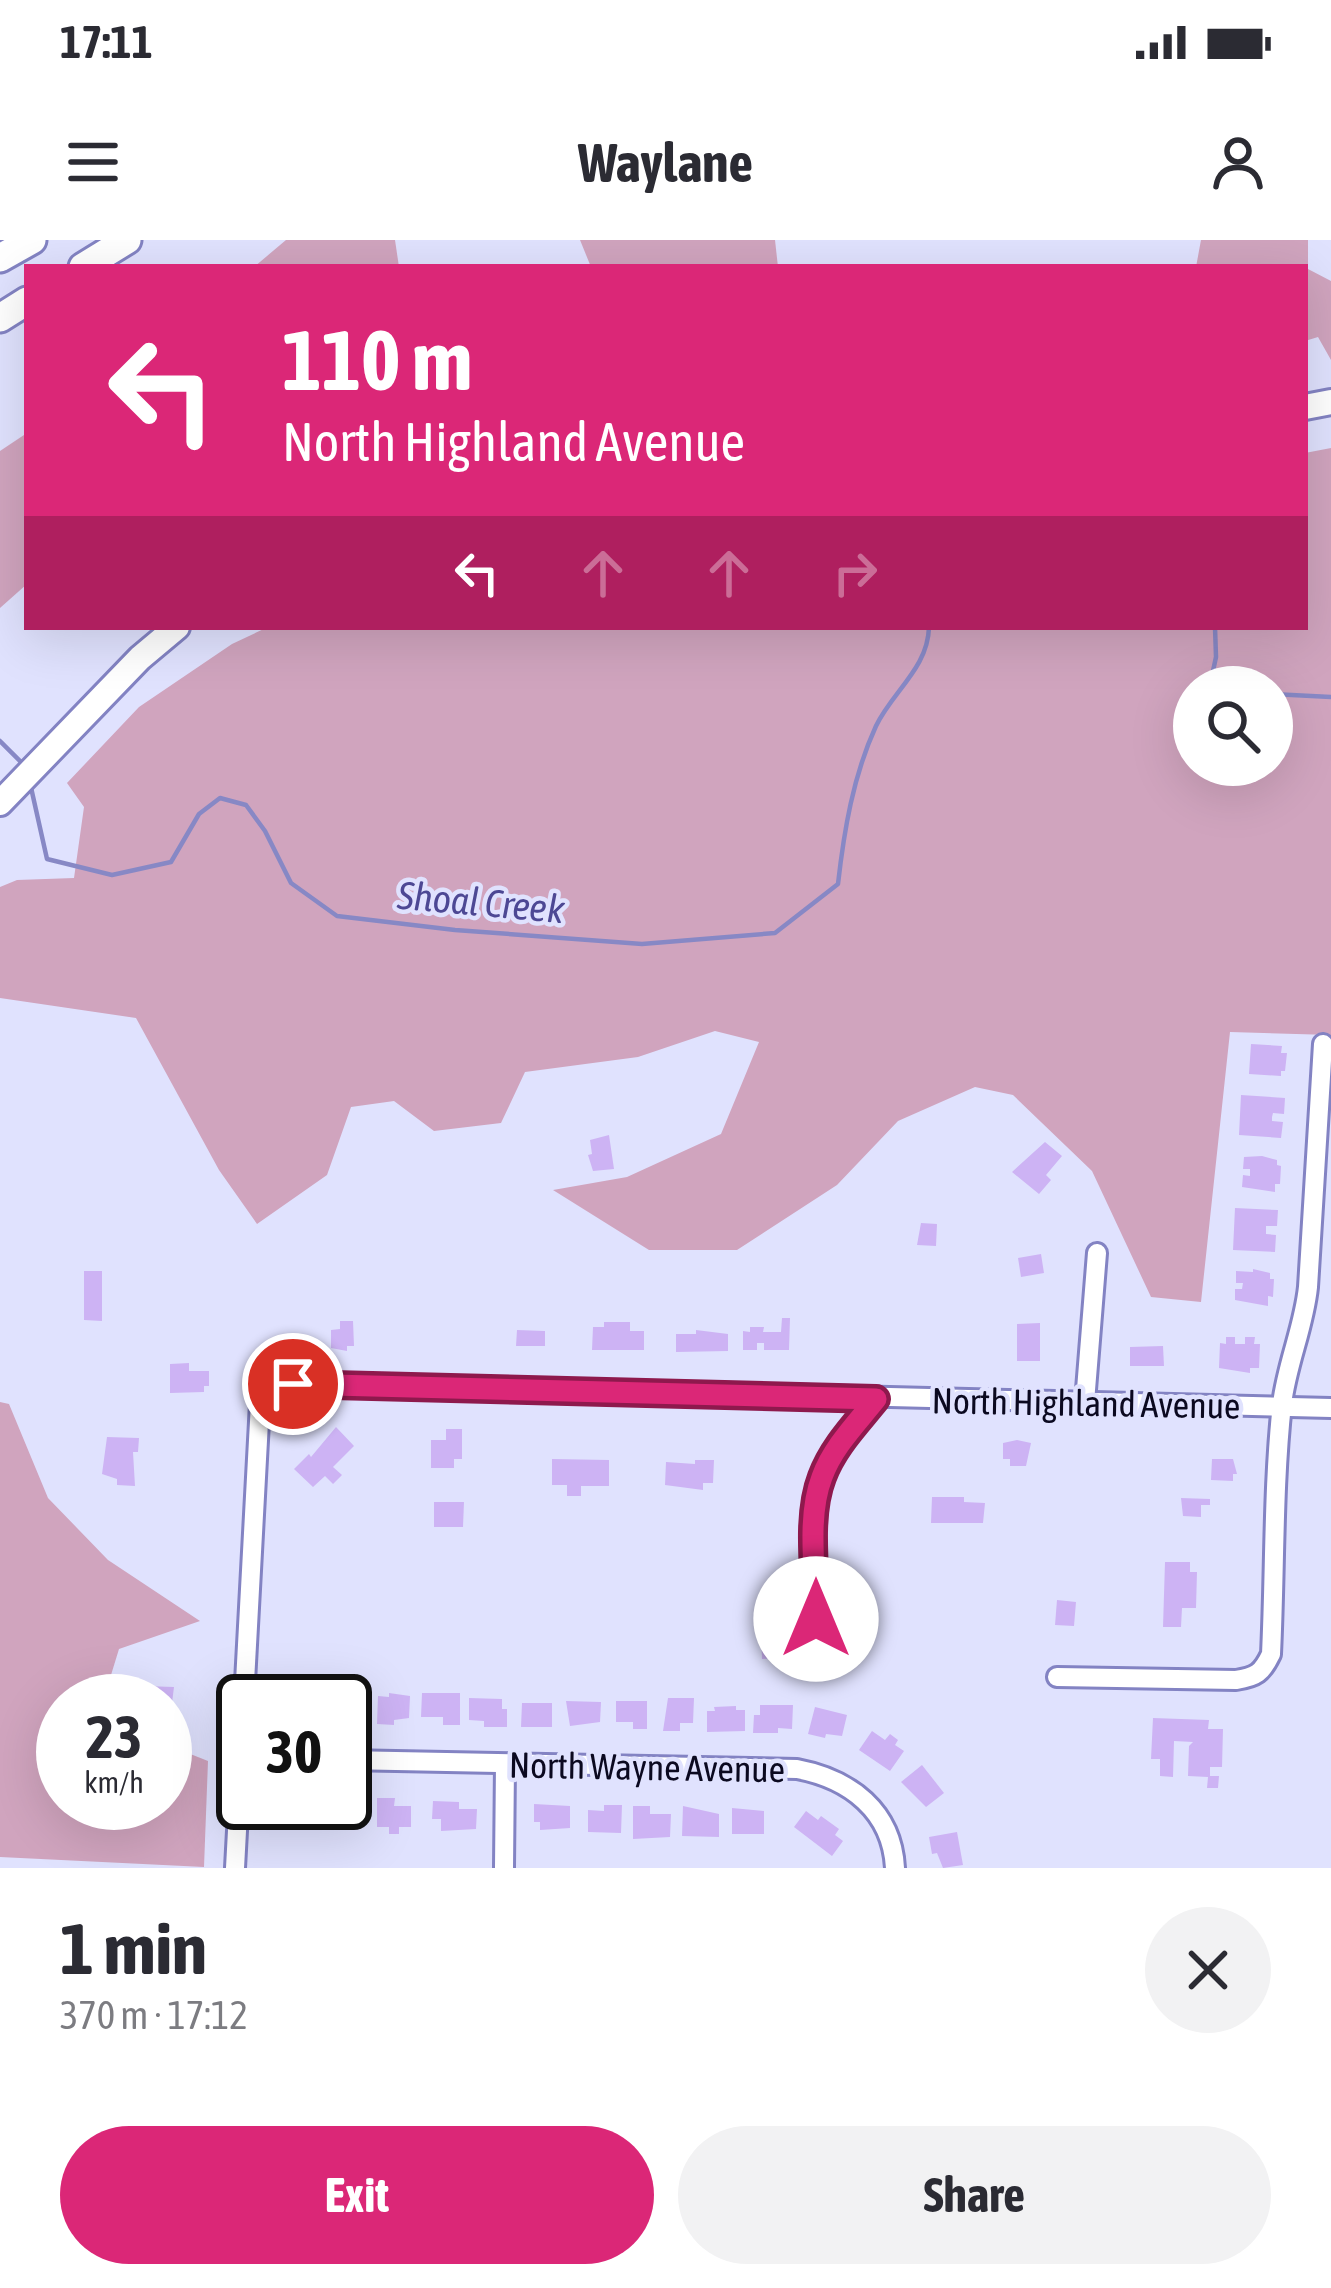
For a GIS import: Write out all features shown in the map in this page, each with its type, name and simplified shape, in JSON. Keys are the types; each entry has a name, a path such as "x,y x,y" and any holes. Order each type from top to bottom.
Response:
{"highway":[{"path":"0,258 32,240"},
{"path":"88,264 127,240"}],"main road":[{"path":"0,802 140,658 173,630"}],"street":[{"path":"1057,1677 1236,1680 1255,1677 1271,1654 1282,1407 1291,1351 1305,1316 1324,1132 1323,1044"},
{"path":"1085,1402 1097,1253"},
{"name":"North Highland Avenue","path":"246,1674 260,1402 276,1386 1331,1408"},
{"path":"816,1656 820,1482 846,1435 876,1399"},
{"name":"North Wayne Avenue","path":"372,1761 819,1773 850,1787 878,1814 895,1868"},
{"path":"504,1868 506,1765"},
{"path":"235,1868 237,1830"}],"shaded area":[{"path":"286,240 395,240 399,264 258,264"},
{"path":"580,240 775,240 778,264 590,264"},
{"path":"1201,240 1308,240 1308,264 1197,264"},
{"path":"1308,269 1331,281 1331,360 1318,337 1308,340"},
{"path":"24,435 24,587 0,608 0,451"},
{"path":"1331,448 1331,1035 1230,1032 1201,1302 1151,1297 1092,1171 1013,1095 975,1087 898,1121 837,1185 737,1250 649,1250 553,1190 627,1177 721,1134 759,1042 715,1031 638,1057 525,1072 501,1123 434,1131 394,1101 351,1107 327,1175 257,1224 219,1170 136,1018 0,998 0,887 17,880 74,878 84,807 67,783 139,707 232,644 262,630 1308,630 1308,452"},
{"path":"0,1402 9,1404 48,1498 108,1560 200,1621 119,1649 111,1674 36,1674 36,1830 192,1830 192,1755 208,1761 204,1867 0,1857"}],"building":[{"path":"1251,1044 1282,1046 1281,1053 1287,1053 1281,1076 1249,1074"},
{"path":"1241,1095 1285,1098 1284,1114 1273,1113 1272,1117 1272,1121 1283,1122 1281,1138 1239,1135"},
{"path":"609,1135 614,1169 593,1171 590,1140"},
{"path":"1045,1142 1062,1156 1046,1175 1051,1180 1039,1194 1012,1172"},
{"path":"1262,1156 1281,1166 1275,1192 1242,1187 1243,1175 1250,1176 1250,1169 1243,1169 1244,1157"},
{"path":"1235,1208 1278,1210 1277,1226 1266,1226 1266,1234 1276,1235 1275,1252 1233,1250"},
{"path":"921,1223 937,1224 936,1246 917,1245"},
{"path":"1041,1254 1044,1273 1021,1277 1018,1258"},
{"path":"84,1271 102,1271 102,1321 84,1320"},
{"path":"1236,1271 1270,1273 1274,1279 1268,1306 1235,1300 1235,1289 1242,1289 1243,1283 1236,1283"},
{"path":"782,1318 790,1318 789,1350 764,1350 764,1343 757,1343 757,1350 743,1350 743,1331 764,1327 763,1332 781,1332"},
{"path":"340,1321 353,1321 354,1346 347,1346 347,1351 331,1348 331,1330 340,1329"},
{"path":"604,1322 630,1322 630,1331 644,1331 644,1350 592,1350 593,1327 604,1327"},
{"path":"1040,1323 1040,1361 1017,1361 1017,1324"},
{"path":"517,1330 545,1331 545,1346 516,1346"},
{"path":"696,1330 728,1334 728,1351 676,1352 676,1334 696,1334"},
{"path":"1226,1337 1245,1344 1245,1337 1255,1337 1254,1344 1260,1344 1259,1368 1250,1368 1250,1373 1219,1368 1220,1343 1226,1344"},
{"path":"1163,1346 1164,1366 1130,1366 1130,1347"},
{"path":"189,1363 189,1371 209,1371 209,1386 204,1386 204,1392 170,1393 170,1364"},
{"path":"336,1427 354,1446 333,1467 342,1475 333,1484 325,1476 313,1487 294,1469"},
{"path":"446,1429 462,1429 462,1459 454,1459 454,1468 431,1468 431,1440 446,1440"},
{"path":"107,1437 139,1438 138,1452 133,1452 135,1486 117,1485 117,1479 102,1474"},
{"path":"1003,1443 1031,1443 1026,1466 1010,1466 1010,1459 1003,1459"},
{"path":"552,1459 609,1460 609,1486 581,1486 581,1496 567,1496 567,1485 552,1485"},
{"path":"1212,1459 1233,1459 1237,1474 1233,1481 1211,1480"},
{"path":"695,1460 714,1460 713,1483 703,1483 703,1490 665,1485 666,1462 695,1464"},
{"path":"932,1497 985,1503 983,1523 931,1523"},
{"path":"1181,1498 1210,1499 1210,1505 1201,1505 1201,1517 1183,1516"},
{"path":"434,1502 464,1502 463,1527 434,1527"},
{"path":"1165,1562 1190,1562 1190,1572 1197,1572 1196,1608 1182,1608 1181,1627 1163,1627"},
{"path":"851,1600 861,1600 861,1607 868,1607 868,1627 832,1634 832,1603 851,1608"},
{"path":"1057,1600 1076,1602 1074,1626 1055,1625"},
{"path":"781,1631 782,1658 762,1659 761,1632"},
{"path":"389,1693 410,1696 409,1718 394,1720 394,1725 377,1724 378,1696 389,1697"},
{"path":"422,1693 460,1693 460,1725 443,1725 443,1717 421,1717"},
{"path":"469,1698 502,1699 507,1727 484,1727 484,1721 469,1720"},
{"path":"668,1698 694,1698 693,1723 680,1723 680,1731 663,1731"},
{"path":"566,1701 601,1702 600,1722 570,1726"},
{"path":"616,1701 647,1701 647,1729 633,1729 633,1722 616,1722"},
{"path":"522,1703 552,1703 552,1727 521,1727"},
{"path":"760,1705 793,1705 792,1729 753,1733"},
{"path":"736,1706 736,1710 745,1710 745,1731 707,1732 707,1711"},
{"path":"815,1707 847,1715 842,1736 808,1734"},
{"path":"1153,1718 1209,1720 1208,1729 1223,1729 1222,1767 1210,1767 1210,1776 1219,1776 1218,1788 1207,1788 1208,1777 1188,1776 1193,1742 1174,1741 1173,1777 1160,1776 1160,1759 1151,1759"},
{"path":"872,1731 885,1740 890,1734 904,1751 890,1771 859,1750"},
{"path":"922,1765 944,1793 926,1807 901,1782"},
{"path":"377,1798 395,1798 394,1806 411,1806 411,1827 399,1827 399,1834 389,1834 389,1827 377,1827"},
{"path":"433,1801 459,1802 459,1809 477,1809 476,1829 441,1831 441,1819 432,1819"},
{"path":"534,1804 570,1806 570,1828 540,1830 540,1822 534,1822"},
{"path":"604,1805 622,1805 621,1833 588,1832 588,1810 604,1811"},
{"path":"633,1806 650,1806 650,1814 671,1814 670,1837 633,1839"},
{"path":"683,1806 719,1814 719,1837 682,1836"},
{"path":"732,1808 764,1811 764,1834 732,1834"},
{"path":"806,1811 839,1829 835,1835 843,1841 832,1856 794,1827"},
{"path":"957,1832 963,1865 943,1868 937,1853 932,1854 929,1837"}],"waterway":[{"name":"Shoal Creek","path":"30,783 47,859 112,875 171,862 199,814 220,798 246,805 291,883 337,916 642,944 775,933 838,884 861,764 883,713 923,655 929,630"},
{"name":"Shoal Creek","path":"1214,666 1215,630"},
{"name":"Shoal Creek","path":"1293,695 1331,697"},
{"name":"Shoal Creek","path":"0,741 26,767"}],"route":[{"path":"293,1384 876,1399 846,1435 820,1482 816,1619"}]}
